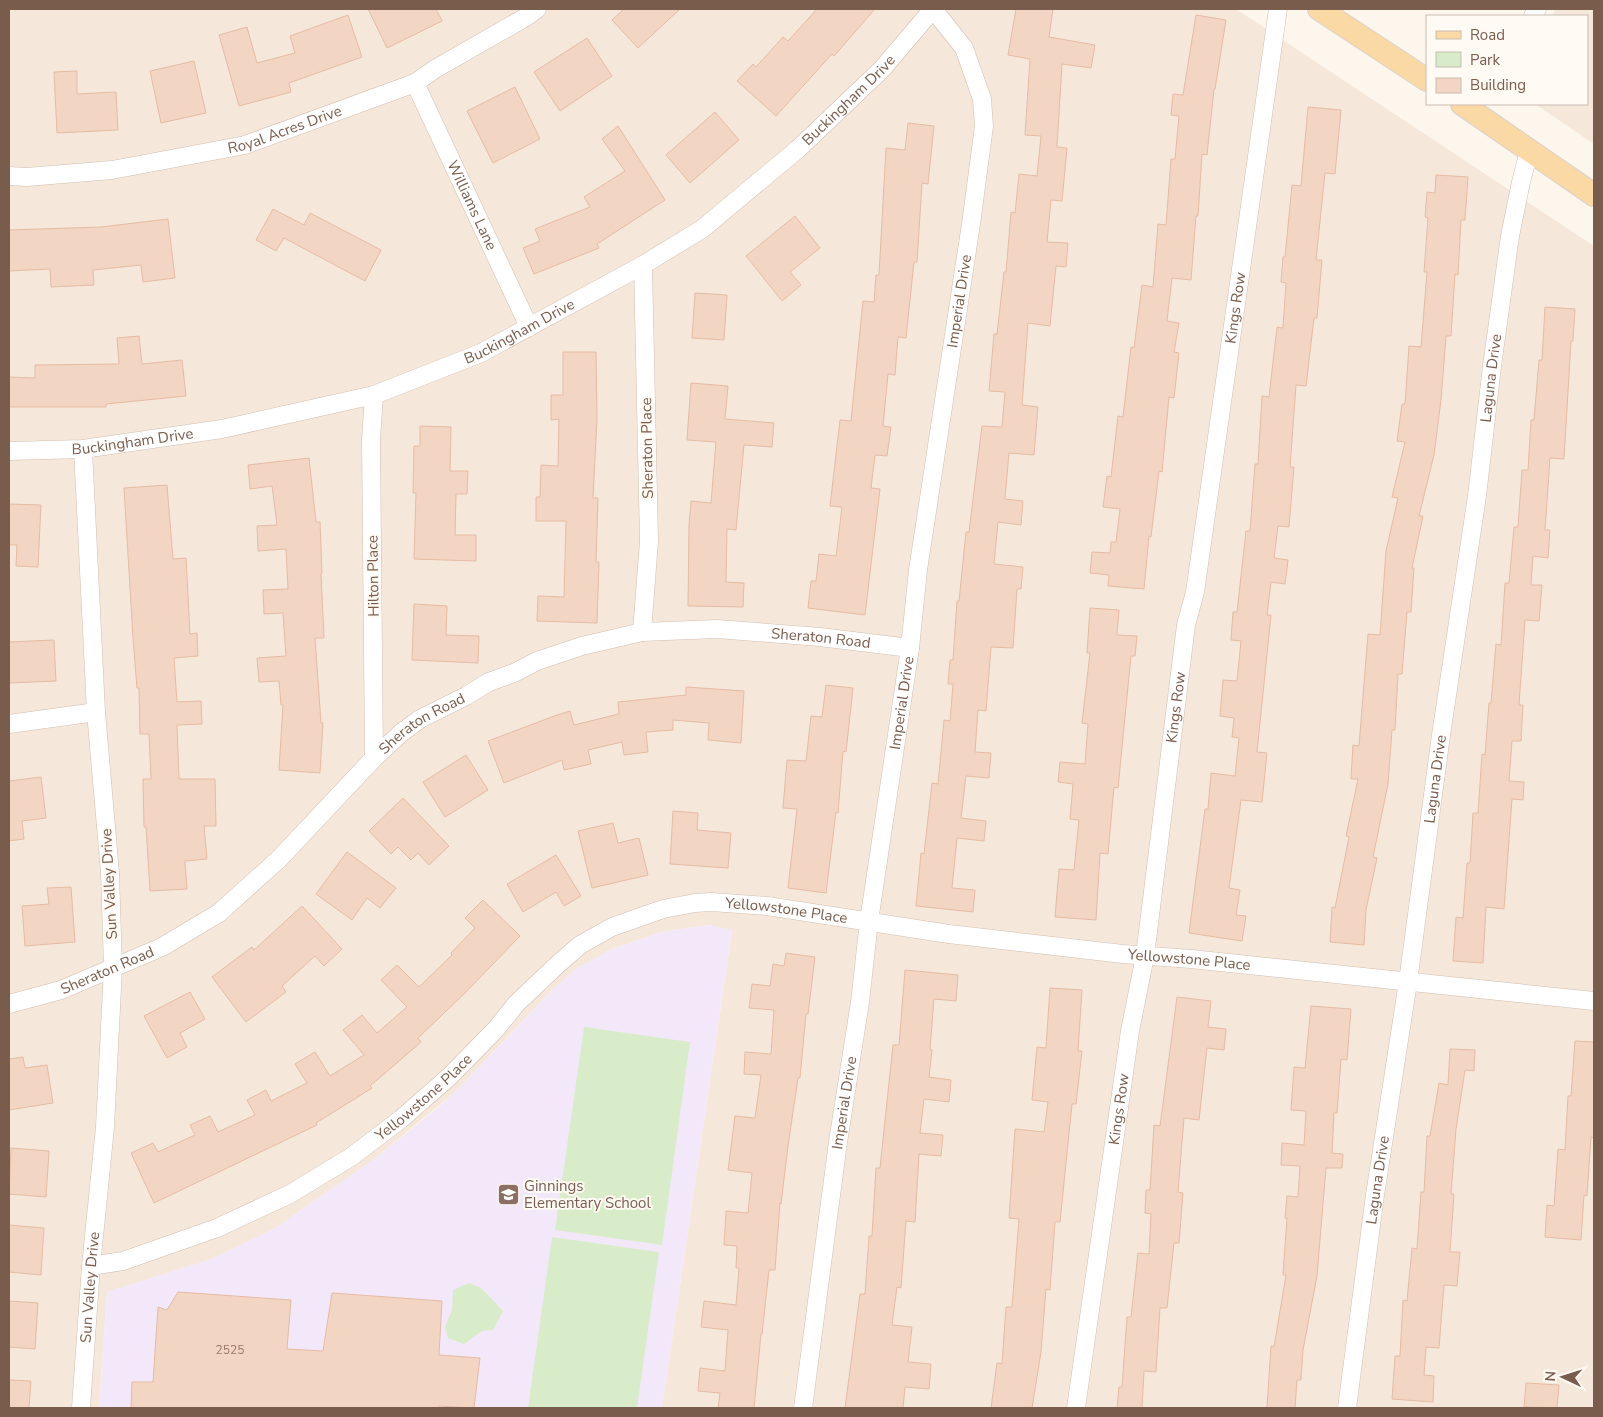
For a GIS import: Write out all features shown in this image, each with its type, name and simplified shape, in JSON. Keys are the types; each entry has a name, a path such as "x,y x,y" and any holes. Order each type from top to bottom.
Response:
{"main road":[{"path":"1319,9 1426,79"},
{"path":"1473,107 1529,151 1594,195"}],"street":[{"name":"Royal Acres Drive","path":"9,176 27,177 112,170 245,145 415,83 435,69 526,18 537,9"},
{"name":"Buckingham Drive","path":"9,451 83,448 222,429 374,395 481,353 529,328 702,229 798,149 882,69 933,9"},
{"name":"Imperial Drive","path":"803,1408 838,1142 860,1002 869,921 910,648 918,570 971,224 984,126 982,99 964,48 933,9"},
{"name":"Kings Row","path":"1076,1408 1130,1031 1145,956 1186,626 1195,592 1278,9"},
{"name":"Williams Lane","path":"415,83 529,328"},
{"name":"Laguna Drive","path":"1347,1408 1374,1195 1408,982 1441,735 1477,496 1492,366 1509,245 1529,151"},
{"name":"Sheraton Place","path":"642,632 649,541 643,264"},
{"name":"Hilton Place","path":"374,395 371,440 374,758"},
{"name":"Sun Valley Drive","path":"82,1408 91,1266 105,1127 112,968 110,873 96,712 83,448"},
{"name":"Sheraton Road","path":"9,1004 61,990 112,968 162,946 218,913 280,859 374,758 401,733 420,719 489,682 514,673 537,661 582,646 642,632 717,629 820,637 910,648"},
{"path":"9,724 96,712"},
{"name":"Yellowstone Place","path":"91,1266 123,1261 217,1228 290,1194 351,1157 401,1119 450,1076 496,1029 516,1004 580,945 612,927 663,909 711,902 767,906 949,934 1145,956 1191,959 1594,1001"}],"shaded area":[{"path":"9,9 1236,9 1594,246 1594,1408 662,1408 732,931 709,925 661,932 610,950 554,988 456,1091 373,1160 274,1229 212,1259 107,1292 99,1408 9,1408"},
{"path":"1556,9 1594,9 1594,144 1536,105 1588,105 1588,15 1553,15"},
{"name":"Ginnings Elementary School","path":"709,925 732,930 662,1408 99,1408 107,1292 211,1259 274,1229 373,1160 436,1109 463,1084 554,988 577,968 610,950 661,932"}],"green space":[{"path":"584,1027 690,1042 662,1245 555,1230"},
{"path":"552,1237 659,1252 637,1408 528,1408"},
{"path":"469,1283 481,1288 503,1311 493,1330 482,1331 464,1344 448,1338 445,1327 452,1310 453,1290"}],"building":[{"path":"368,9 436,9 442,21 387,48"},
{"path":"624,9 680,9 638,48 612,20"},
{"path":"817,9 875,9 834,56 832,54 776,116 737,81 753,64 756,67 783,37 788,41"},
{"path":"1016,9 1053,9 1049,37 1095,45 1091,68 1062,64 1057,147 1067,148 1062,201 1051,200 1047,242 1068,243 1066,267 1056,266 1050,326 1028,323 1022,405 1038,407 1034,455 1009,453 1005,499 1023,501 1021,525 998,522 994,564 1023,567 1021,589 1017,589 1013,648 991,647 986,711 978,710 975,752 991,753 989,778 966,776 961,818 986,821 984,841 957,838 952,888 975,890 973,912 916,906 921,853 924,854 932,783 938,784 944,720 950,721 953,684 948,684 950,660 953,660 957,601 959,601 966,532 969,532 982,426 1002,427 1005,392 989,391 994,334 997,334 1004,272 1006,272 1011,212 1015,213 1019,174 1037,176 1041,136 1025,135 1030,59 1008,55"},
{"path":"348,15 362,57 289,83 291,92 239,106 219,35 247,27 257,63 295,53 290,36"},
{"path":"1196,15 1226,20 1214,89 1207,155 1202,154 1191,280 1172,278 1167,321 1179,323 1174,352 1179,353 1174,398 1169,397 1162,472 1159,471 1151,537 1149,536 1144,589 1108,586 1109,575 1090,573 1092,552 1110,553 1111,542 1116,542 1120,509 1103,507 1107,476 1111,477 1118,416 1123,417 1131,347 1134,348 1142,285 1153,287 1158,224 1166,225 1171,159 1175,159 1179,116 1171,115 1173,94 1183,95"},
{"path":"587,38 612,76 560,111 534,72"},
{"path":"194,61 206,113 161,123 150,71"},
{"path":"77,71 77,94 116,92 118,130 57,133 54,72"},
{"path":"515,87 540,139 493,163 467,111"},
{"path":"1308,107 1341,110 1335,174 1325,173 1316,260 1322,260 1317,318 1314,318 1306,386 1296,385 1290,467 1294,467 1289,527 1278,526 1274,558 1288,560 1285,584 1271,582 1267,615 1271,615 1257,752 1267,753 1262,802 1241,800 1229,888 1240,890 1236,915 1246,916 1242,941 1189,933 1205,809 1208,809 1211,773 1235,776 1239,738 1232,737 1234,718 1220,716 1223,680 1237,681 1241,641 1231,640 1233,612 1237,612 1246,531 1250,531 1255,464 1258,464 1262,396 1269,397 1277,327 1283,328 1286,283 1281,282 1283,257 1285,257 1292,185 1301,186"},
{"path":"715,112 739,140 690,183 666,155"},
{"path":"908,123 934,126 928,184 922,183 917,262 914,262 906,338 898,337 895,375 888,374 883,426 891,427 887,456 875,455 871,488 880,489 865,615 808,608 811,581 816,581 819,554 836,556 842,507 830,506 840,420 851,421 863,301 874,302 876,275 879,275 886,148 905,150"},
{"path":"618,126 665,200 597,244 599,248 534,274 523,248 540,241 535,229 590,207 584,197 625,171 602,139"},
{"path":"1436,175 1468,177 1465,220 1461,220 1458,275 1455,274 1451,336 1446,336 1434,455 1419,516 1423,516 1412,568 1414,568 1411,612 1407,612 1402,674 1398,674 1395,730 1392,730 1388,784 1373,857 1377,858 1366,910 1364,945 1330,942 1332,907 1335,908 1349,837 1346,836 1358,779 1351,779 1353,745 1359,746 1368,634 1380,635 1386,551 1398,498 1392,497 1405,442 1397,441 1402,404 1405,404 1409,346 1421,347 1427,272 1424,272 1428,218 1425,217 1427,192 1435,193"},
{"path":"273,209 304,225 310,213 381,250 365,281 284,238 276,251 256,240"},
{"path":"795,216 820,248 790,272 801,285 782,301 746,256"},
{"path":"168,219 175,278 143,282 141,265 93,270 94,285 51,287 50,269 9,271 9,230 101,227"},
{"path":"695,293 727,295 724,340 692,338"},
{"path":"1545,307 1575,309 1573,341 1571,341 1564,459 1550,458 1545,530 1550,530 1548,558 1533,556 1531,585 1542,585 1539,621 1525,620 1519,705 1523,705 1521,741 1512,741 1509,781 1524,782 1523,800 1512,799 1504,909 1486,907 1483,963 1453,961 1456,917 1463,918 1467,863 1470,863 1473,813 1478,813 1482,754 1485,755 1496,644 1501,645 1505,583 1509,583 1514,527 1518,527 1522,470 1528,470 1531,420 1534,420 1539,360 1542,360"},
{"path":"139,336 142,364 182,360 186,396 106,404 106,407 9,407 9,377 35,378 35,365 119,364 117,338"},
{"path":"563,352 596,352 597,419 593,498 598,498 596,562 599,562 597,623 537,621 538,596 564,597 566,521 536,521 536,497 540,497 541,465 558,466 559,419 551,420 551,395 563,395"},
{"path":"691,383 728,386 725,419 774,423 772,447 744,445 736,530 727,529 726,582 744,583 743,607 688,606 691,501 711,503 716,442 687,440"},
{"path":"420,426 451,427 450,471 468,471 467,494 456,494 455,535 476,535 476,561 414,559 416,493 413,493 414,446 420,446"},
{"path":"309,458 316,522 320,522 322,573 324,638 315,638 321,723 323,723 320,773 279,770 283,705 281,705 279,681 259,682 257,658 286,656 283,613 264,614 263,590 288,589 286,549 258,551 257,526 277,525 272,486 250,489 248,465"},
{"path":"167,485 173,559 186,558 190,634 197,633 198,656 174,658 177,702 201,701 202,724 177,725 179,779 215,779 216,826 204,826 207,859 185,861 187,889 150,891 146,827 144,827 143,779 151,779 149,734 140,734 139,688 137,688 133,638 124,488"},
{"path":"9,504 41,505 38,567 16,566 17,545 9,545"},
{"path":"414,604 447,606 446,635 479,636 478,663 412,660"},
{"path":"1090,608 1119,610 1117,635 1137,636 1135,656 1131,656 1118,788 1114,787 1108,854 1100,853 1096,920 1055,917 1059,869 1074,870 1079,820 1070,819 1073,784 1058,782 1060,762 1085,764 1088,724 1082,723 1090,653 1087,653"},
{"path":"54,640 56,681 9,683 9,642"},
{"path":"826,685 853,688 846,752 843,751 838,813 836,812 826,893 788,888 797,809 783,808 787,760 806,761 811,716 822,717"},
{"path":"686,687 744,691 741,743 708,740 709,723 673,720 673,730 646,732 648,752 624,755 622,742 588,750 591,764 564,770 562,760 504,783 488,741 570,711 574,725 619,714 618,702 686,695"},
{"path":"466,755 488,790 445,817 423,782"},
{"path":"41,777 46,818 22,821 24,839 9,841 9,781"},
{"path":"403,798 449,846 429,865 418,853 411,860 398,847 391,854 369,831"},
{"path":"673,811 698,813 697,830 731,833 728,868 670,864"},
{"path":"613,823 618,843 639,838 648,875 592,888 578,831"},
{"path":"347,852 396,888 380,908 367,898 352,920 316,894"},
{"path":"556,855 581,896 564,906 556,892 523,912 507,884"},
{"path":"71,887 75,942 25,946 22,906 49,904 47,888"},
{"path":"483,900 520,936 418,1038 421,1042 370,1086 372,1088 316,1123 317,1125 154,1203 131,1153 153,1143 158,1152 195,1135 190,1125 210,1116 218,1132 255,1115 247,1100 266,1090 271,1101 307,1083 295,1064 315,1052 330,1076 364,1055 343,1030 362,1015 377,1033 407,1007 381,980 397,965 419,987 452,955 451,953 475,928 465,918"},
{"path":"302,906 342,949 324,966 315,956 282,986 286,992 246,1022 212,977 252,947 254,950"},
{"path":"786,953 815,957 808,1014 806,1014 800,1078 798,1078 780,1203 775,1270 769,1270 754,1408 718,1408 720,1393 698,1391 700,1368 725,1371 728,1330 701,1327 704,1301 736,1305 739,1268 736,1268 737,1246 724,1245 726,1211 748,1213 752,1173 728,1170 735,1116 755,1118 761,1075 744,1074 745,1052 771,1054 774,1010 749,1008 752,984 770,986 773,964 784,966"},
{"path":"905,970 958,975 956,1001 934,999 929,1077 951,1080 949,1102 924,1099 920,1133 943,1135 941,1156 919,1154 915,1222 906,1221 901,1288 897,1287 892,1325 912,1327 908,1362 931,1364 929,1389 905,1387 903,1408 845,1408 860,1294 865,1294 869,1236 872,1236 876,1168 880,1168 893,1045 899,1045"},
{"path":"1050,988 1082,990 1078,1051 1082,1051 1076,1104 1072,1104 1060,1222 1055,1222 1050,1290 1046,1289 1041,1352 1032,1408 991,1408 997,1363 1002,1364 1006,1307 1012,1307 1019,1219 1009,1218 1015,1129 1044,1132 1048,1102 1032,1100 1037,1047 1046,1048"},
{"path":"190,992 205,1019 180,1033 187,1047 167,1058 144,1016"},
{"path":"1177,997 1211,1001 1208,1027 1226,1029 1224,1050 1207,1048 1199,1120 1184,1118 1178,1192 1183,1193 1179,1243 1174,1243 1167,1308 1160,1308 1156,1372 1144,1371 1142,1408 1117,1408 1119,1387 1122,1387 1127,1317 1131,1317 1138,1253 1149,1254 1151,1214 1145,1213 1146,1190 1150,1190 1154,1125 1160,1126"},
{"path":"1311,1006 1351,1009 1347,1060 1341,1059 1337,1113 1334,1113 1332,1153 1343,1154 1342,1168 1326,1168 1317,1276 1303,1350 1301,1380 1297,1380 1295,1408 1267,1408 1271,1346 1274,1347 1286,1275 1283,1275 1287,1196 1298,1197 1300,1166 1281,1165 1282,1143 1304,1145 1306,1111 1291,1110 1294,1067 1305,1068"},
{"path":"1575,1041 1594,1042 1594,1138 1591,1137 1587,1196 1584,1195 1581,1240 1545,1237 1547,1205 1554,1206 1558,1149 1565,1150 1568,1096 1571,1096"},
{"path":"1450,1049 1475,1050 1474,1071 1465,1070 1456,1129 1451,1194 1454,1194 1450,1252 1460,1252 1457,1286 1444,1285 1439,1348 1426,1347 1424,1375 1434,1376 1433,1402 1392,1399 1395,1356 1400,1356 1403,1300 1407,1301 1412,1248 1417,1249 1421,1192 1424,1192 1427,1136 1430,1136 1439,1083 1448,1085"},
{"path":"23,1057 25,1068 47,1065 53,1103 9,1110 9,1059"},
{"path":"11,1148 49,1151 46,1197 9,1194"},
{"path":"9,1225 44,1228 41,1275 9,1272"},
{"path":"178,1292 291,1300 287,1349 323,1351 332,1293 442,1301 439,1355 480,1358 474,1408 439,1406 439,1408 131,1408 132,1382 153,1382 158,1307 167,1310"},
{"path":"9,1301 38,1303 35,1349 9,1347"},
{"path":"9,1380 31,1381 29,1408 9,1408"},
{"path":"1526,1383 1559,1385 1557,1408 1524,1407"}],"place":[{"name":"Ginnings Elementary School","path":"508,1195"}]}
